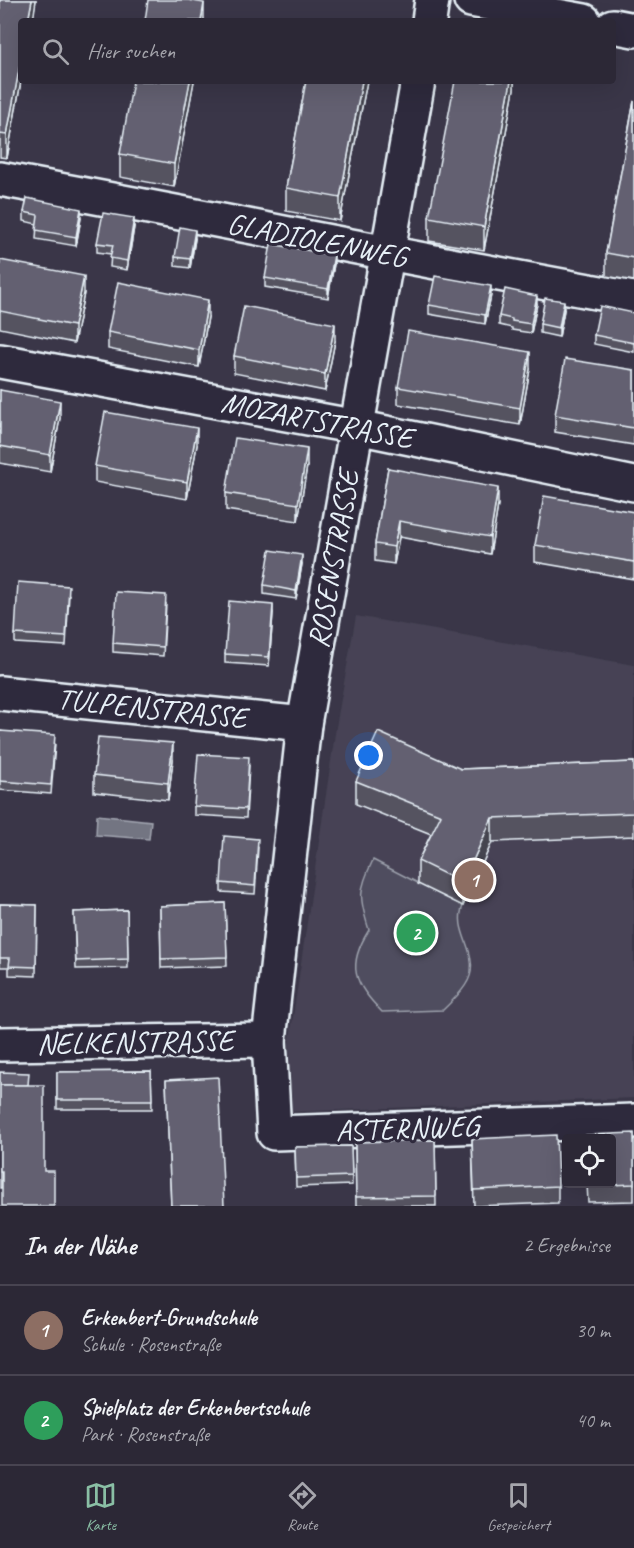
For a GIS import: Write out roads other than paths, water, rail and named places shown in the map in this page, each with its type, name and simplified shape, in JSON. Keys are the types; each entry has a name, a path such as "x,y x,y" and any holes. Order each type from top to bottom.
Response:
{"street":[{"path":"429,18 432,0"},
{"path":"471,0 568,18"},
{"path":"616,27 634,30"},
{"name":"ROSENSTRASSE","path":"269,1040 304,723 417,84"},
{"name":"GLADIOLENWEG","path":"0,179 634,299"},
{"name":"MOZARTSTRASSE","path":"0,361 357,427 634,484"},
{"name":"TULPENSTRASSE","path":"0,693 304,723"},
{"name":"NELKENSTRASSE","path":"0,1044 269,1040"},
{"name":"ASTERNWEG","path":"269,1040 274,1133 634,1121"}],"water":[{"path":"97,815 151,821 149,839 96,835"}],"place":[{"name":"Erkenbert-Grundschule","path":"474,880"},
{"name":"Spielplatz der Erkenbertschule","path":"416,933"}]}
